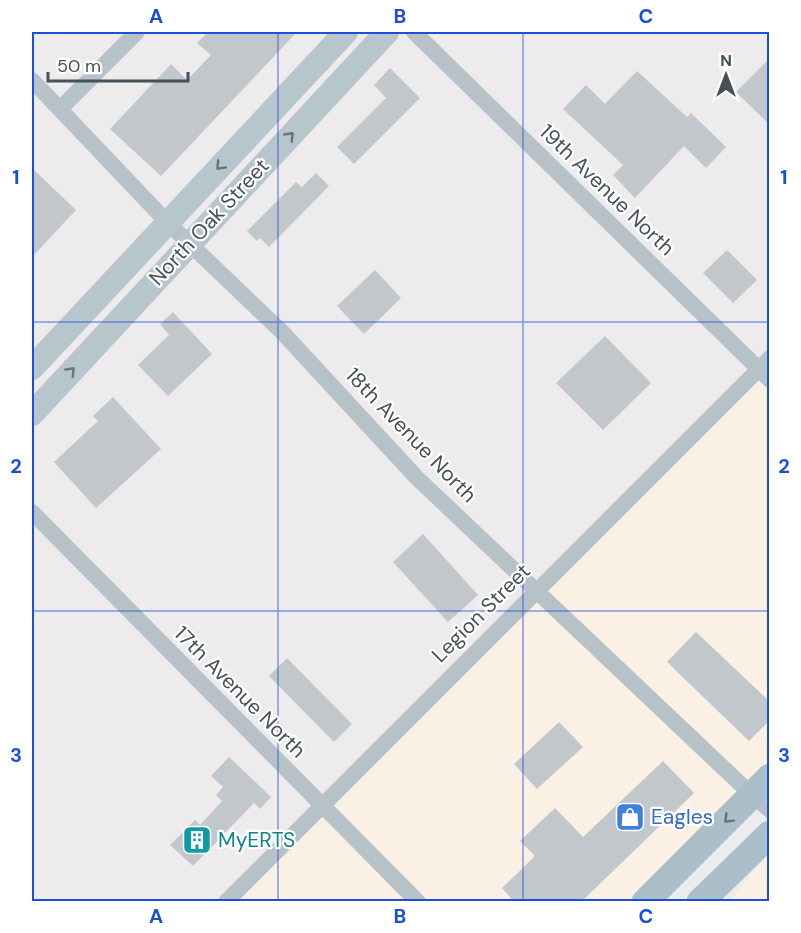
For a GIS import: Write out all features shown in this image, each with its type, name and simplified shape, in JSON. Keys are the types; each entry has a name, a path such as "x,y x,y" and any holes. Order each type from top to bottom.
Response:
{"main road":[{"name":"North Oak Street","path":"32,368 346,32"},
{"name":"North Oak Street","path":"32,414 387,32"},
{"path":"645,902 764,794"},
{"path":"700,902 770,834"}],"street":[{"path":"60,109 137,32"},
{"name":"19th Avenue North","path":"414,32 766,369"},
{"name":"18th Avenue North","path":"32,80 167,222 283,333 417,478 536,589 764,794"},
{"name":"Legion Street","path":"226,902 536,589 766,369"},
{"name":"17th Avenue North","path":"32,512 418,902"}],"shaded area":[{"path":"769,358 770,776 645,901 227,902"},
{"path":"769,852 769,901 730,901"}],"building":[{"path":"208,32 297,32 161,176 110,129 171,64 187,80 211,55 197,43"},
{"path":"770,58 770,125 736,92"},
{"path":"390,68 420,98 354,164 337,147 386,98 374,85"},
{"path":"637,71 687,117 691,113 726,147 706,168 684,146 635,198 613,175 623,165 563,109 586,85 605,104"},
{"path":"32,168 76,210 32,257"},
{"path":"316,173 329,186 269,247 260,238 257,241 247,231 296,182 302,187"},
{"path":"727,250 757,280 733,303 703,273"},
{"path":"375,270 401,298 364,334 337,306"},
{"path":"173,312 212,354 168,396 138,365 169,335 160,324"},
{"path":"605,336 651,383 603,430 556,383"},
{"path":"113,397 161,449 96,508 54,462 98,421 93,416"},
{"path":"423,534 478,595 448,622 393,562"},
{"path":"696,632 770,702 770,720 749,741 667,662"},
{"path":"287,658 352,724 334,742 269,676"},
{"path":"559,722 583,747 537,789 514,764"},
{"path":"229,757 271,797 260,809 254,803 193,866 170,845 195,820 200,825 222,801 216,795 223,787 211,776"},
{"path":"663,761 694,793 581,902 514,902 502,888 535,856 520,841 555,808 583,837"}],"place":[{"name":"Eagles","path":"630,817"},
{"name":"MyERTS","path":"197,840"}]}
